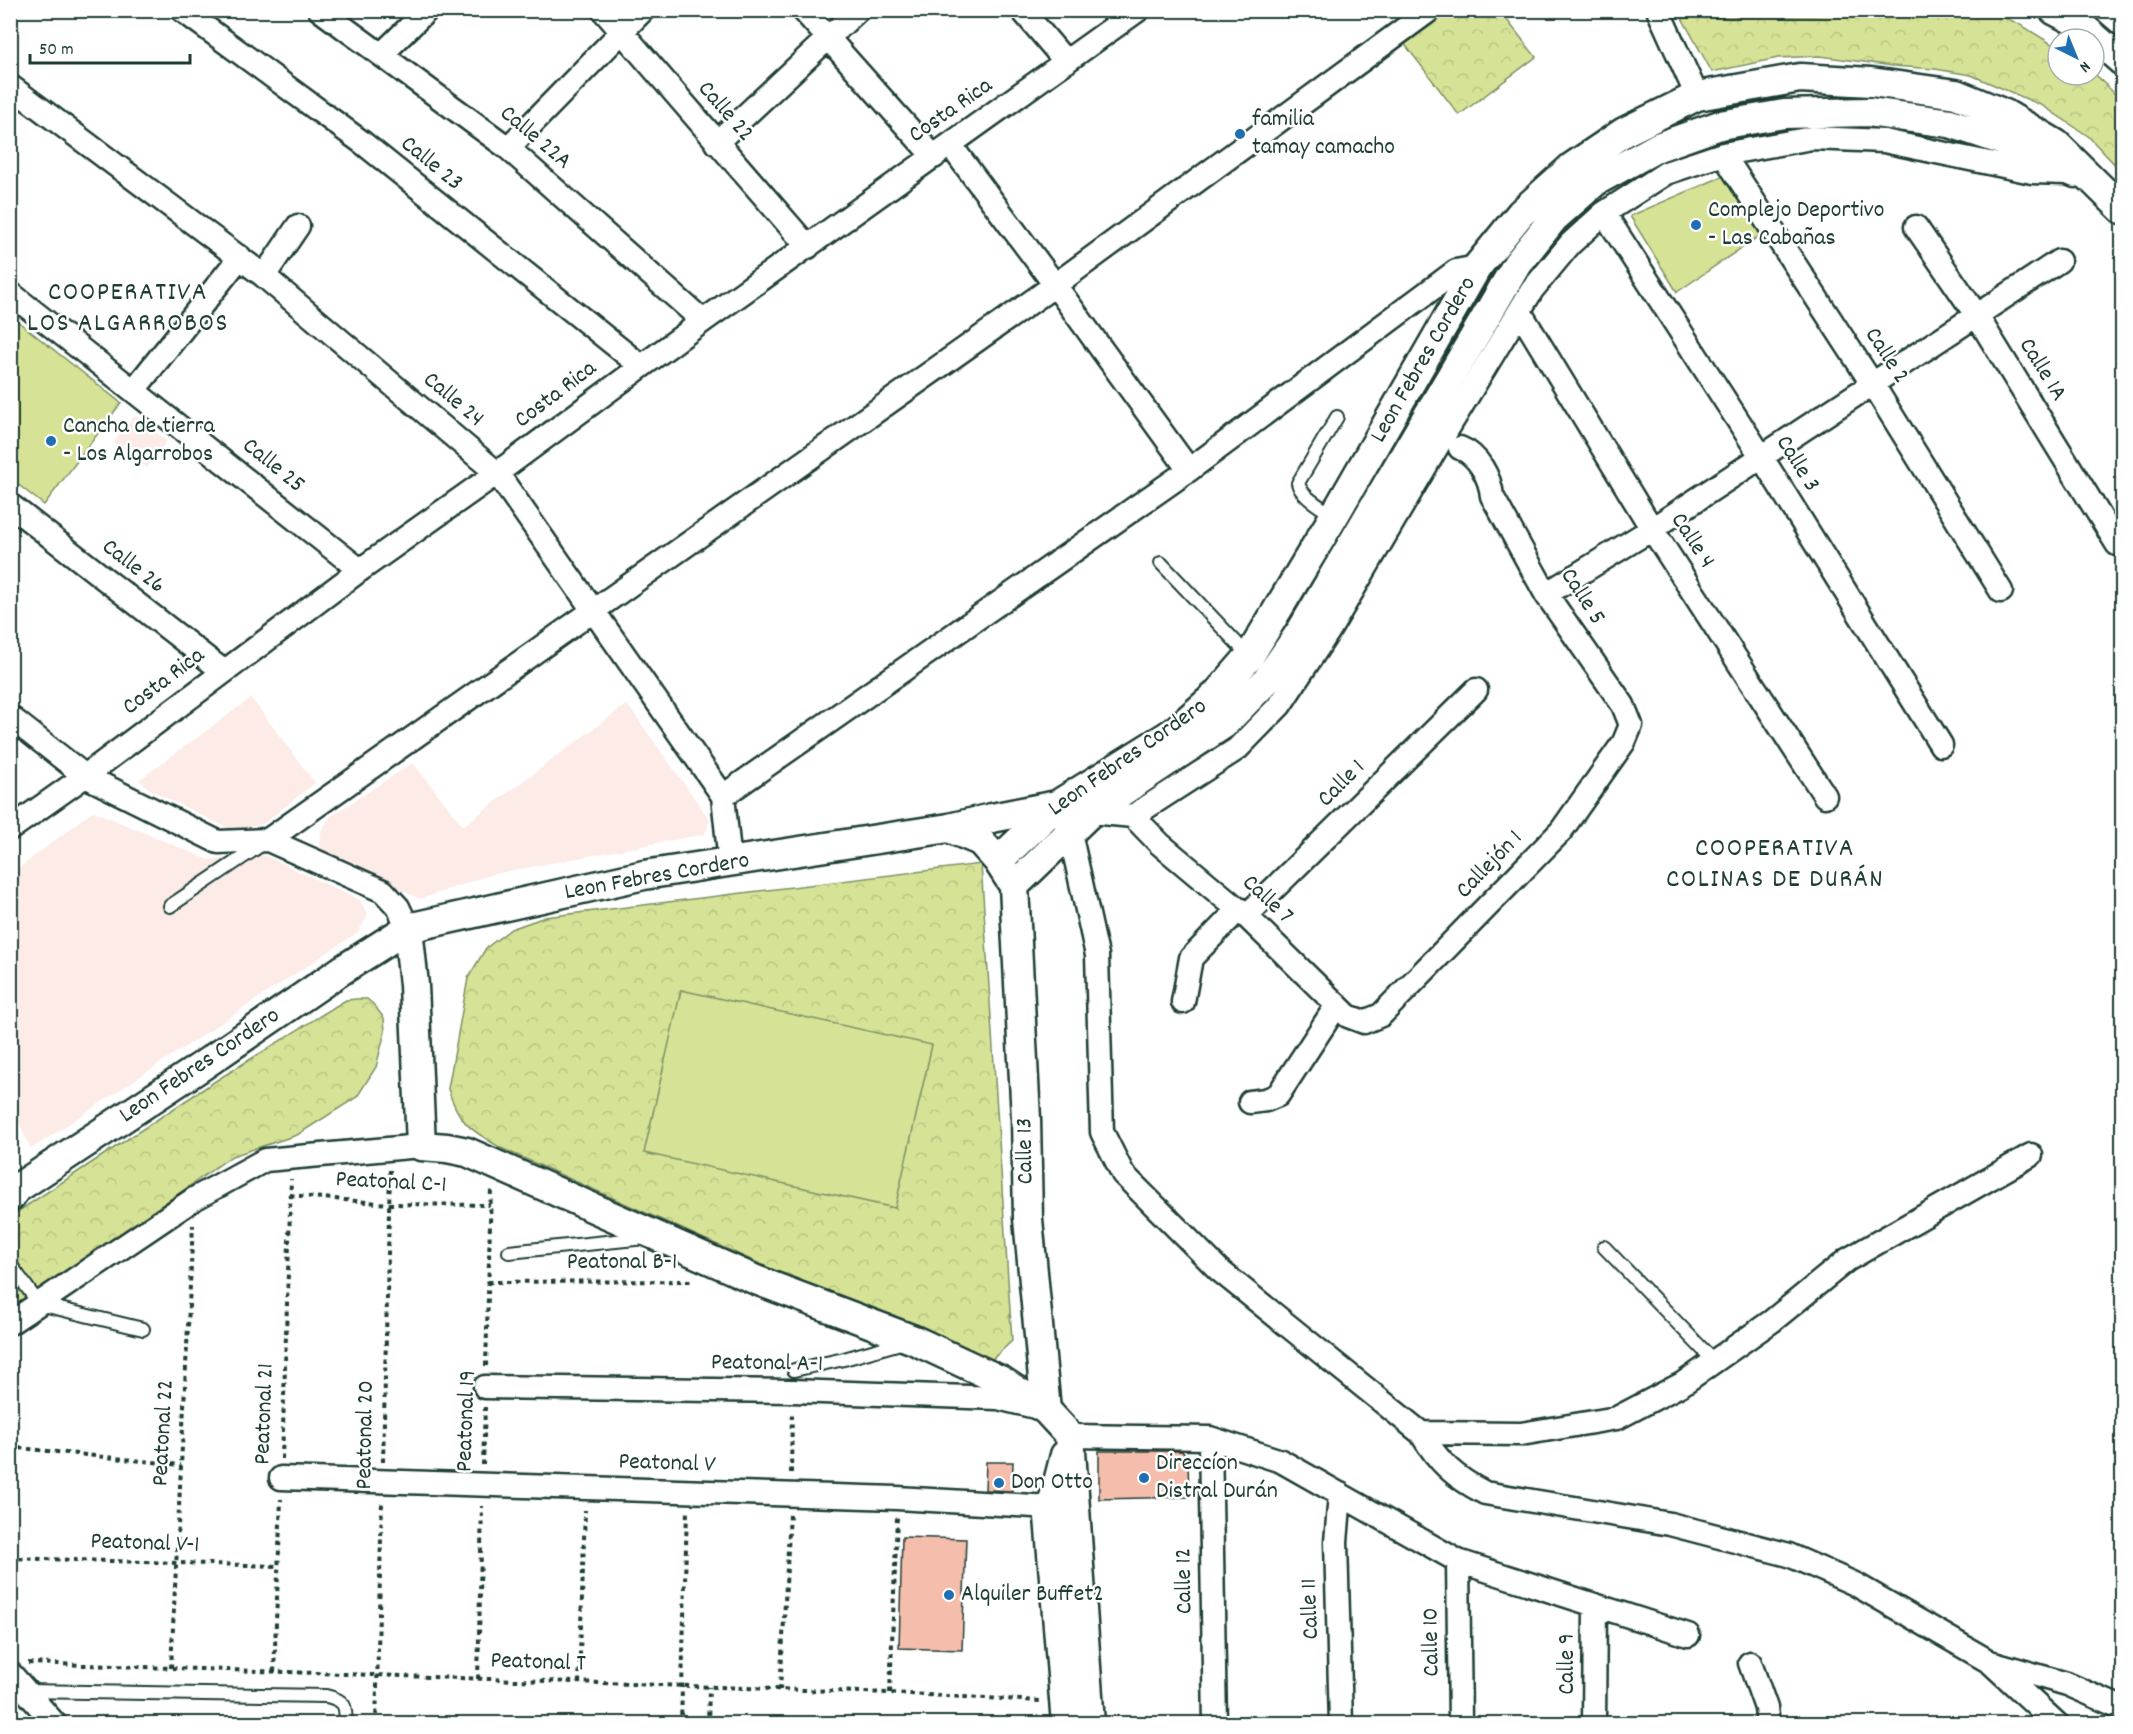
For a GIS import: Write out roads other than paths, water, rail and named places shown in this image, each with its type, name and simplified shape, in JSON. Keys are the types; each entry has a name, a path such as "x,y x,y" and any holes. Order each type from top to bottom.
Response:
{"street":[{"name":"Calle 23","path":"182,10 212,18 363,143 641,366"},
{"name":"Calle 22A","path":"320,10 508,148 703,321"},
{"path":"382,54 427,10"},
{"name":"Calle 22","path":"603,10 808,247"},
{"path":"508,148 643,10"},
{"path":"803,10 829,40 942,151 1055,285 1189,471"},
{"path":"716,143 829,40 858,10"},
{"path":"1022,10 1066,62"},
{"name":"Costa Rica","path":"10,829 85,776 360,570 1138,10"},
{"path":"268,840 1055,285 1430,10"},
{"path":"1658,10 1698,96"},
{"path":"2054,10 2076,22 2122,61"},
{"name":"Leon Febres Cordero","path":"998,861 1057,805 1174,732 1216,695 1250,657 1478,267 1521,213 1572,167 1624,132 1698,96 1800,78 1871,82 1956,94 1994,124"},
{"name":"Calle 24","path":"10,86 264,276 497,473 723,796 730,862"},
{"name":"Leon Febres Cordero","path":"1014,886 1091,812 1224,724 1266,680 1301,632 1440,418 1517,264 1554,218 1596,181 1658,147 1720,125 1784,114 1868,112 1950,123 1994,124 2056,144 2085,177 2122,209"},
{"path":"1091,812 1133,816 1237,749 1280,705 1330,629 1440,418 1520,312 1532,291 1570,244 1604,213 1666,174 1723,154 1812,138 1884,141 2032,172 2085,177"},
{"name":"Calle 2","path":"1723,154 1873,385 2001,591"},
{"name":"Calle 3","path":"1604,213 1761,456 1941,745"},
{"path":"264,276 298,226"},
{"name":"Calle 1A","path":"1916,227 1977,316 2117,544"},
{"path":"134,390 240,257"},
{"path":"1546,594 1652,529 2059,261"},
{"path":"723,796 1189,471 1456,271 1478,267"},
{"name":"Calle 25","path":"10,293 360,570"},
{"name":"Calle 4","path":"1520,312 1652,529 1825,796"},
{"name":"Calle 5","path":"1407,391 1440,418 1460,448 1472,453 1491,484 1492,496 1546,594 1623,705 1631,725"},
{"name":"Calle 26","path":"10,505 223,671"},
{"name":"Calle 1","path":"1183,1002 1191,958 1242,913 1476,690"},
{"path":"10,717 85,776 218,842 268,840 382,891 398,907 408,928 414,985 421,1146"},
{"name":"Callejón 1","path":"1364,1022 1381,1015 1561,831 1624,742 1631,725"},
{"path":"1057,805 1070,833 1097,955 1102,1132 1123,1174 1219,1270 1421,1433 1434,1456 1462,1481 1485,1493 1670,1524 1789,1556 1855,1584 1990,1662 2057,1724"},
{"name":"Leon Febres Cordero","path":"12,1188 199,1068 342,970 408,928 644,875 949,828 1057,805"},
{"name":"Calle 7","path":"1133,816 1160,844 1242,913 1347,1016 1364,1022"},
{"path":"949,828 980,841 998,861"},
{"name":"Calle 13","path":"998,861 1014,886 1026,1119 1028,1219 1046,1410"},
{"path":"1250,1102 1266,1100 1278,1095 1337,1005"},
{"path":"10,1323 194,1199 265,1160 421,1146 467,1152 756,1280 914,1340 1002,1381 1046,1410 1070,1436 1072,1648 1065,1713"},
{"path":"1421,1433 1521,1434 1617,1418 1682,1384 1772,1321 1847,1260 2031,1155"},
{"name":"Peatonal A-1","path":"486,1386 793,1380 998,1398 1046,1410"},
{"path":"1070,1436 1210,1438 1281,1461 1458,1561 1688,1635"},
{"path":"1070,1436 1049,1517 1072,1648 1090,1724"},
{"name":"Calle 12","path":"1210,1438 1215,1724"},
{"name":"Peatonal V","path":"281,1478 897,1498 1050,1507"},
{"name":"Calle 11","path":"1340,1494 1336,1542 1341,1724"},
{"name":"Calle 10","path":"1458,1561 1460,1724"},
{"name":"Calle 9","path":"1594,1724 1595,1605"},
{"path":"1990,1662 2067,1684 2122,1708"},
{"path":"1750,1663 1767,1708 1768,1724"},
{"path":"16,1668 27,1691 56,1724"}],"lane":[{"path":"1334,516 1311,499 1298,483 1337,417"},
{"path":"1161,563 1250,657"},
{"path":"170,906 268,840"},
{"path":"509,1252 658,1236"},
{"path":"1604,1247 1714,1361"},
{"path":"10,1264 39,1304 143,1329"},
{"path":"793,1380 844,1359 914,1340"},
{"path":"27,1691 326,1696 340,1699 344,1704 345,1724"}],"place":[{"name":"familia tamay camacho","path":"1240,134"},
{"name":"Complejo Deportivo - Las Cabañas","path":"1696,225"},
{"name":"Cancha de tierra - Los Algarrobos","path":"51,441"},
{"name":"Direccíon Distral Durán","path":"1144,1478"},
{"name":"Don Otto","path":"999,1483"},
{"name":"Alquiler Buffet2","path":"949,1595"}],"district":[{"name":"COOPERATIVA LOS ALGARROBOS","path":"128,308"},
{"name":"COOPERATIVA COLINAS DE DURÁN","path":"1775,864"}]}
